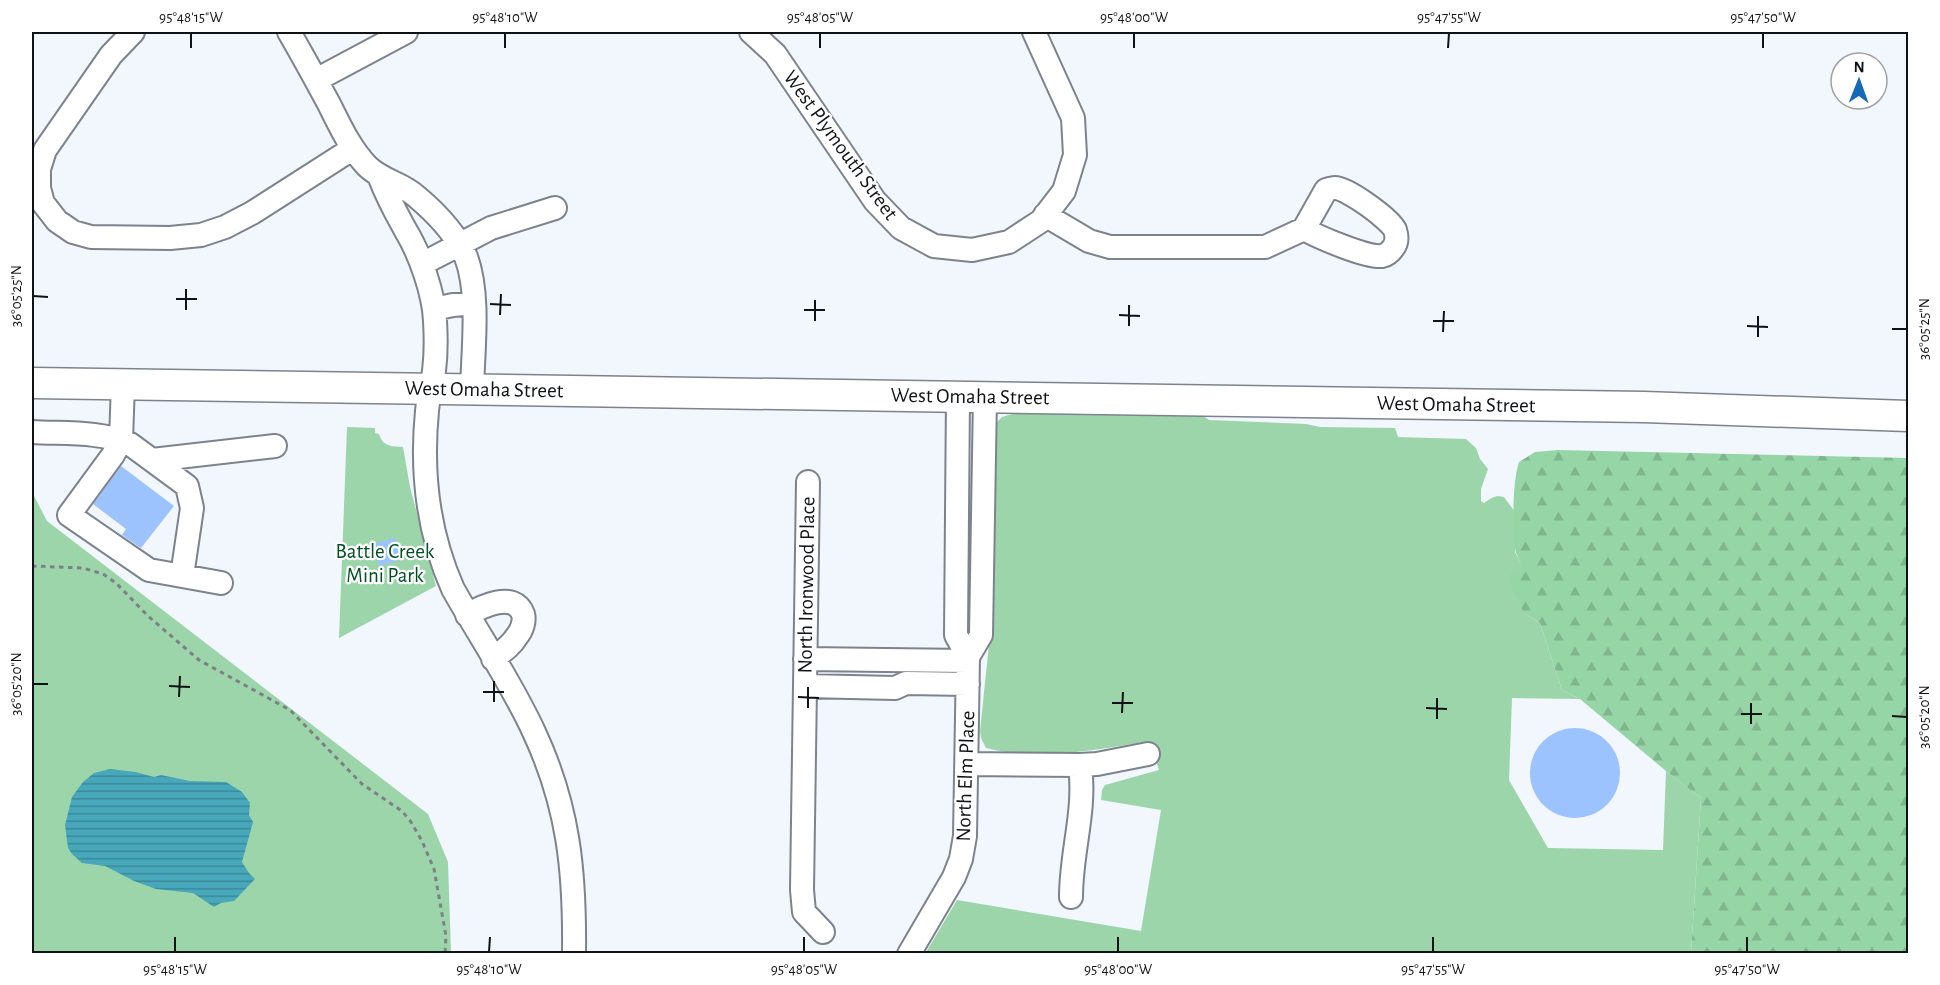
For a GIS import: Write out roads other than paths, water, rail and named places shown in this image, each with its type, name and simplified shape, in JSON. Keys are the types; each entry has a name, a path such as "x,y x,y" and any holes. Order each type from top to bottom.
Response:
{"main road":[{"name":"West Omaha Street","path":"32,383 1644,407 1908,416"}],"street":[{"path":"133,32 111,55 45,150 39,168 37,206 73,232 91,237 170,238 201,235 225,227 252,213 352,149"},
{"path":"289,32 352,149 381,178 416,195 449,229 466,257 471,274 474,303 472,389"},
{"path":"316,80 406,32"},
{"name":"West Plymouth Street","path":"751,32 775,54 875,201 901,228 934,246 972,250 1009,242 1043,218 1064,191 1075,155 1073,118 1034,32"},
{"path":"381,178 388,201 407,232 422,264 434,309 434,369 427,409 424,468 431,519 444,568 468,615 534,730 549,768 561,806 568,840 574,885 574,954"},
{"path":"422,264 498,225 555,208"},
{"path":"1043,218 1089,241 1110,248 1265,247 1304,228"},
{"path":"434,309 474,303"},
{"path":"123,384 121,440 113,455 69,515 149,570 221,583"},
{"name":"North Elm Place","path":"909,954 943,896 961,859 965,836 968,667 956,635 972,396"},
{"path":"32,432 105,436 121,440 188,486 192,508 182,576"},
{"path":"152,460 275,446"},
{"name":"North Ironwood Place","path":"808,482 802,890 804,912 823,932"},
{"path":"468,615 483,606 503,602 513,604 521,610 524,620 517,638 493,659"},
{"path":"805,659 968,667"},
{"path":"805,686 895,688 968,667"},
{"path":"967,764 1080,765 1148,754"},
{"path":"1071,897 1072,868 1082,810 1080,765"}],"water":[{"path":"110,769 154,777 161,775 190,781 226,782 242,792 250,803 249,815 253,822 242,862 255,879 234,901 221,903 214,907 193,893 156,889 105,866 82,863 68,848 65,825 72,797 83,782 94,773"}],"park label":[{"name":"Battle Creek Mini Park","path":"385,563"}]}
